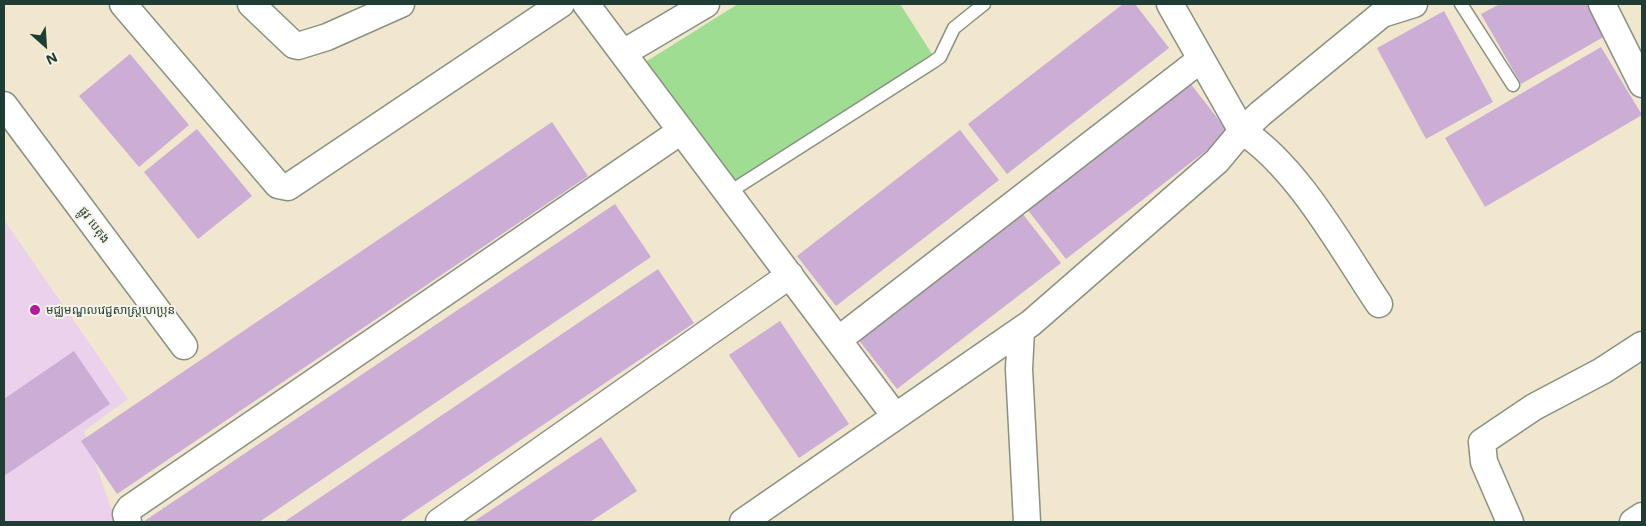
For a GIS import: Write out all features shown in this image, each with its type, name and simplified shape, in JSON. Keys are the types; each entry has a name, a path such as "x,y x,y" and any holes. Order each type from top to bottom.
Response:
{"street":[{"path":"123,4 278,185 288,187 561,4"},
{"path":"251,4 294,45 298,46 327,37 401,4"},
{"path":"586,4 895,416"},
{"path":"624,53 706,4"},
{"path":"1170,4 1200,60 1242,131 1273,156 1306,196 1379,304"},
{"path":"743,522 1021,330 1217,162 1242,131 1379,9 1414,4"},
{"path":"1602,4 1642,84"},
{"path":"838,340 1200,60"},
{"name":"ផ្លូវ បេតុង","path":"4,105 184,346"},
{"path":"128,522 126,514 130,508 681,131"},
{"path":"438,522 790,276"},
{"path":"1021,330 1018,369 1027,522"},
{"path":"1510,522 1484,462 1482,442 1534,407 1602,370 1642,345"},
{"path":"1633,522 1642,516"}],"lane":[{"path":"728,193 940,57 954,28 984,4"},
{"path":"1461,4 1513,85"}],"shaded area":[{"name":"មជ្ឈមណ្ឌលវេជ្ជសាស្ត្រហេប្រុន","path":"4,220 128,399 84,431 116,522 4,522"}],"green space":[{"path":"738,4 900,4 934,57 727,187 647,61"}],"building":[{"path":"1123,4 1135,4 1169,48 1007,174 968,124"},
{"path":"1500,4 1590,4 1607,35 1521,84 1481,14"},
{"path":"1444,11 1493,102 1426,139 1377,48"},
{"path":"1601,47 1642,115 1485,207 1445,138"},
{"path":"130,54 189,125 139,167 79,96"},
{"path":"1190,83 1229,133 1066,259 1027,209"},
{"path":"552,122 588,176 117,494 81,441"},
{"path":"197,129 252,196 198,239 144,172"},
{"path":"960,130 999,180 836,306 797,256"},
{"path":"615,204 651,257 259,522 143,522"},
{"path":"1022,213 1061,263 897,389 858,339"},
{"path":"658,269 694,323 399,522 284,522"},
{"path":"780,321 849,424 799,458 729,355"},
{"path":"74,351 110,404 4,476 4,399"},
{"path":"601,437 637,491 590,522 473,522"}],"place":[{"name":"មជ្ឈមណ្ឌលវេជ្ជសាស្ត្រហេប្រុន","path":"35,310"}]}
